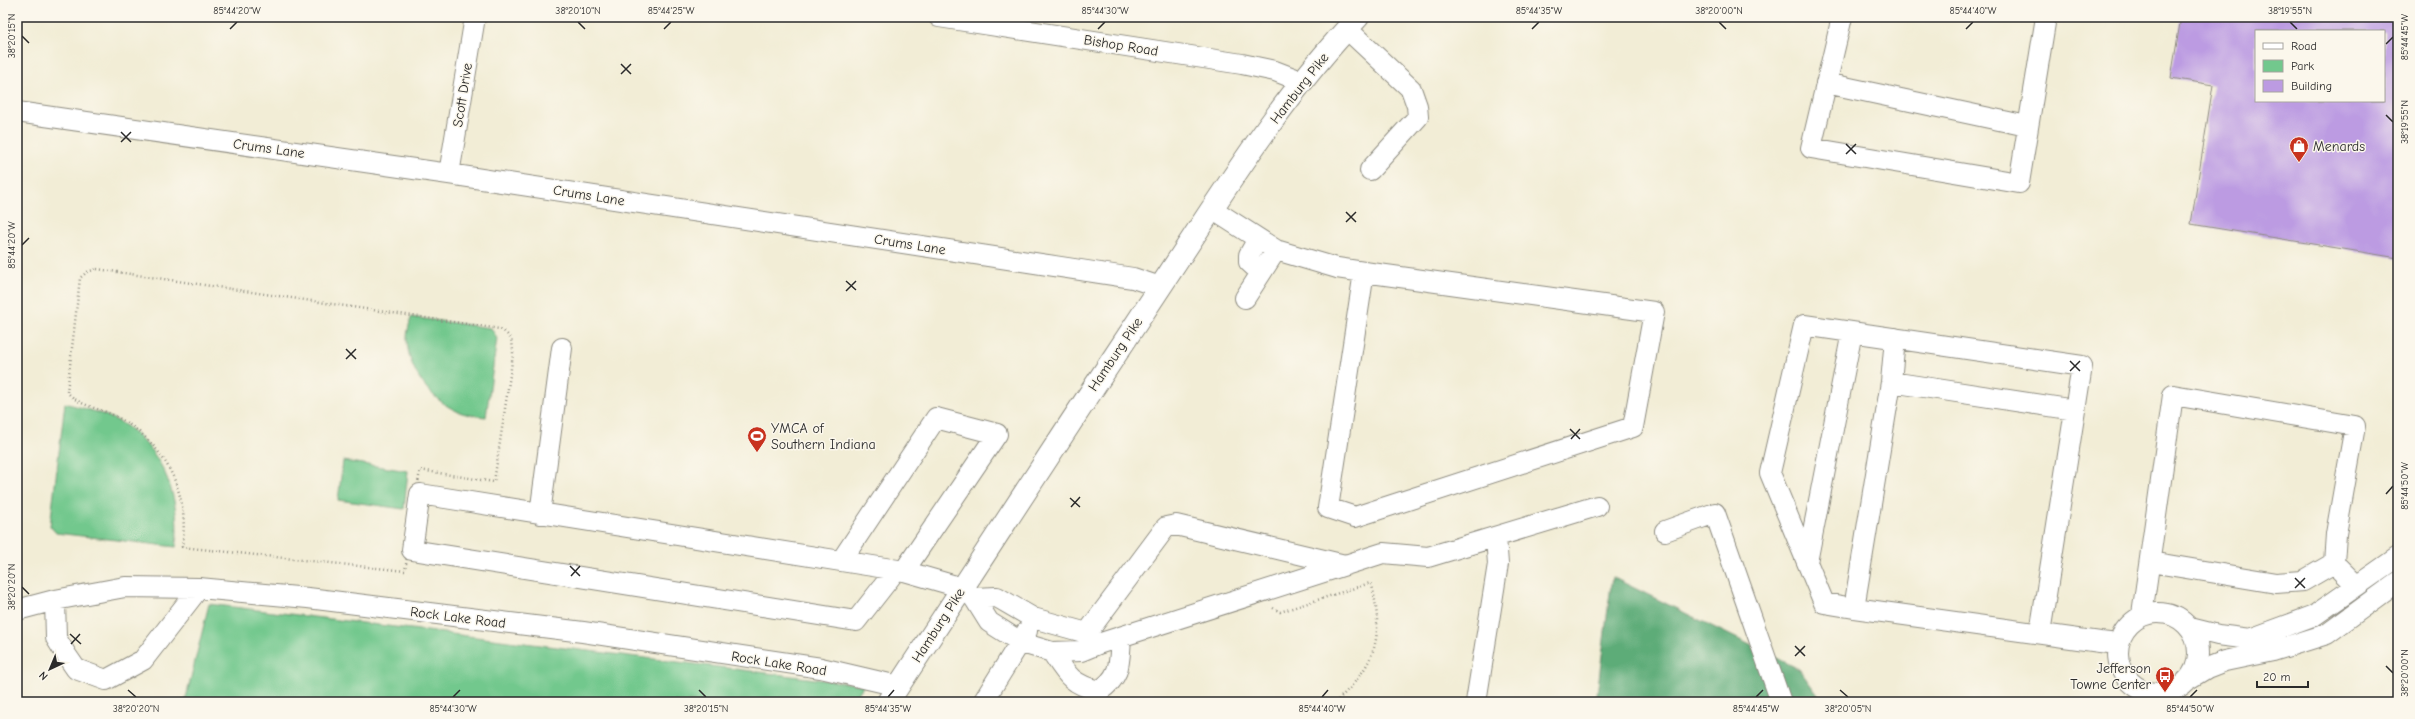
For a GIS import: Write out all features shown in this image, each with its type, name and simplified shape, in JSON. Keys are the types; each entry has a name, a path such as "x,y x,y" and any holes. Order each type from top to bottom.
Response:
{"main road":[{"name":"Hamburg Pike","path":"893,694 969,593 1160,287 1212,209 1301,81 1352,23"}],"street":[{"name":"Scott Drive","path":"449,174 475,17"},
{"name":"Bishop Road","path":"939,17 1242,64 1275,71 1301,81"},
{"path":"1842,17 1811,148 2019,183 2027,126 2046,17"},
{"path":"1352,23 1411,89 1417,106 1418,117 1370,170"},
{"path":"1826,82 2027,126"},
{"name":"Crums Lane","path":"17,112 449,174 1133,278 1160,287"},
{"path":"1212,209 1276,250 1337,268 1654,312 1633,427 1355,517 1328,508 1364,272"},
{"path":"1258,239 1249,255 1249,262 1261,273"},
{"path":"1245,298 1276,250"},
{"path":"2040,633 2082,366 1804,325 1770,473 1824,603 2118,644"},
{"path":"1807,562 1852,332"},
{"path":"1854,608 1891,382 1895,338"},
{"path":"540,514 562,348"},
{"path":"1891,382 2075,410"},
{"path":"2142,615 2173,395 2355,426 2336,534 2334,563 2357,586"},
{"path":"841,561 936,418 997,434 900,571 856,621 412,550 420,494 900,571 969,593 997,597 1033,618 1092,639 1121,637 1384,553 1428,557 1597,506"},
{"path":"1665,531 1715,513 1781,702"},
{"path":"969,593 989,622 1022,642 1052,652 1080,651 1092,639 1166,528 1176,525 1345,565"},
{"path":"1476,702 1498,564 1496,537"},
{"path":"2190,628 2218,635 2250,639 2315,615 2398,557"},
{"path":"2150,562 2276,583 2304,581 2334,563"},
{"path":"2188,680 2198,660 2195,638 2190,628 2180,619 2168,614 2155,612 2142,615 2131,622 2122,632 2118,644 2119,664 2128,681 2139,689 2156,697 2177,688 2207,668 2225,661 2274,651 2327,634 2398,582"},
{"name":"Rock Lake Road","path":"17,610 55,600 125,587 199,588 308,598 583,632 821,668 893,694"},
{"path":"55,600 56,638 67,656 76,669 106,680 143,660 199,588"},
{"path":"983,702 1022,642 1033,618"},
{"path":"1052,652 1069,678 1082,687 1099,691 1111,683 1119,670 1121,637"}],"path":[{"path":"97,269 495,326 508,334 513,342 513,355 494,482 420,470 405,571 182,547 184,520 179,490 158,449 132,425 97,408 79,402 67,392 80,278 87,272 97,269"},
{"path":"1268,590 1274,608 1280,612 1354,587 1370,583 1372,585 1377,626 1373,653 1364,672 1336,702"}],"green space":[{"path":"411,317 491,328 497,338 486,417 462,413 448,407 422,382 411,361 408,350 407,335"},
{"path":"65,403 97,412 121,422 141,439 152,452 161,466 173,496 177,530 176,547 56,533 50,526"},
{"path":"343,461 408,471 404,509 338,500"},
{"path":"1612,577 1799,669 1823,702 1596,702"},
{"path":"209,604 864,685 852,702 185,702"}],"building":[{"name":"Menards","path":"2181,17 2398,17 2398,258 2191,224 2213,85 2171,78"}],"place":[{"name":"Menards","path":"2299,163"},
{"name":"YMCA of Southern Indiana","path":"757,453"},
{"name":"Jefferson Towne Center","path":"2165,693"}]}
